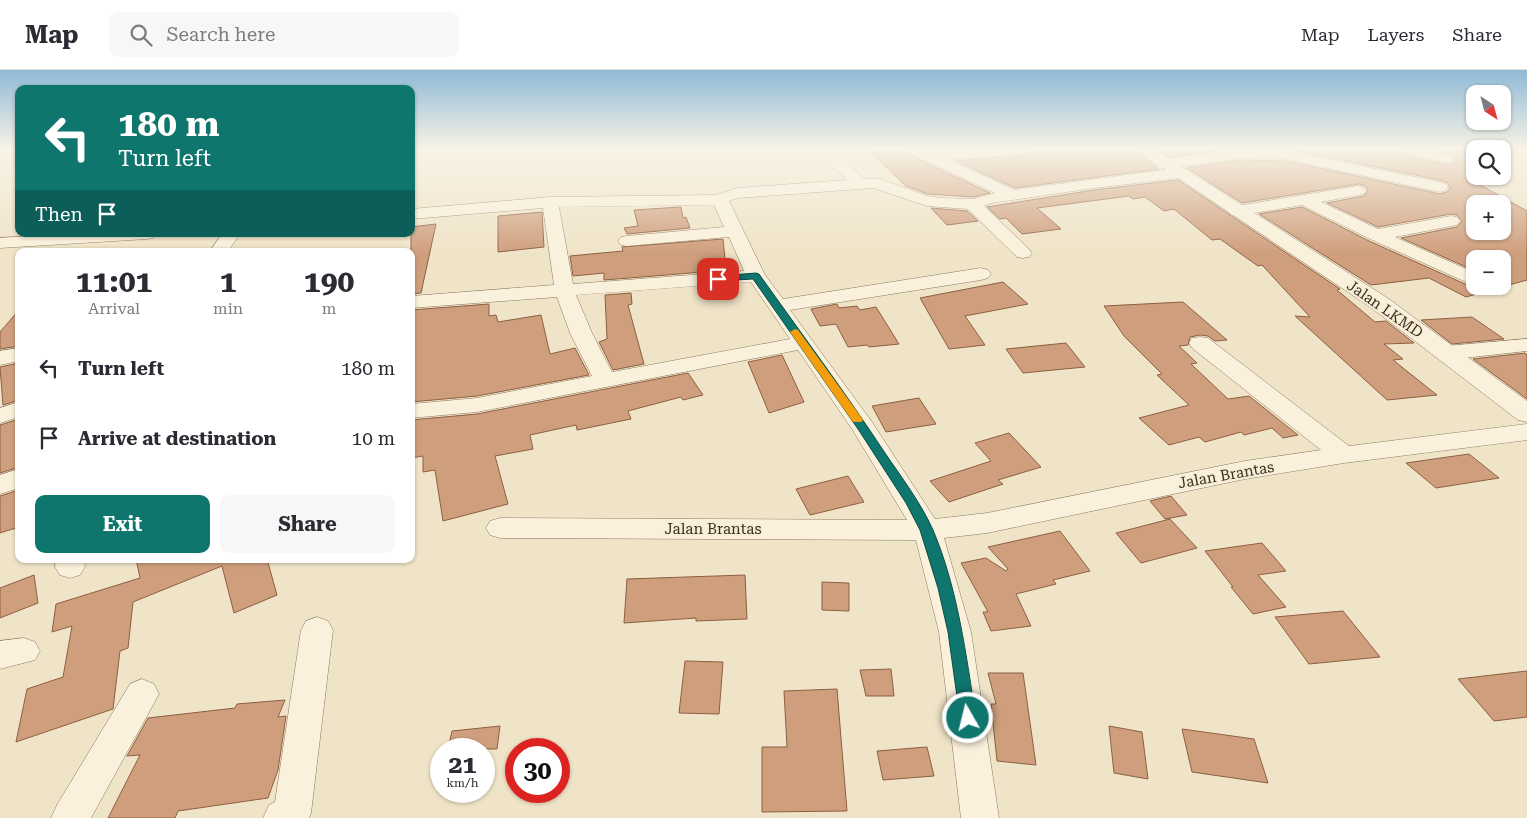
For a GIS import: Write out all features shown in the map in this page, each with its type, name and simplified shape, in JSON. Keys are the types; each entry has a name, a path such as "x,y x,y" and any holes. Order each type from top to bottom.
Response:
{"street":[{"path":"415,214 550,202 720,200 723,197 737,194 860,184 884,184 930,202 975,204 989,199 1088,184"},
{"path":"988,184 1014,196"},
{"name":"Jalan LKMD","path":"1195,184 1375,300 1527,414"},
{"path":"1422,184 1440,188"},
{"path":"1237,211 1358,191"},
{"path":"1302,199 1466,275"},
{"path":"720,200 756,276 878,451 911,502 926,530 936,556 956,632 980,818"},
{"path":"550,202 564,290 581,333 605,380"},
{"path":"975,204 976,208 1023,253"},
{"path":"1376,235 1451,221"},
{"path":"628,241 735,231"},
{"path":"0,243 97,237"},
{"path":"221,248 228,237"},
{"path":"777,306 981,274"},
{"path":"415,302 756,276"},
{"path":"415,411 477,405 802,343"},
{"path":"1200,343 1344,455"},
{"path":"1446,353 1527,345"},
{"path":"0,358 15,355"},
{"path":"0,416 15,410"},
{"name":"Jalan Brantas","path":"500,528 926,530 987,523 1246,470 1344,455 1527,432"},
{"path":"0,485 15,479"},
{"path":"282,818 292,813 317,630"},
{"path":"70,818 142,694"}],"building":[{"path":"904,184 971,184 990,193 973,197 927,194"},
{"path":"1006,184 1046,184 1015,188"},
{"path":"1145,184 1184,184 1340,289 1337,290 1375,322 1386,321 1414,343 1384,344 1403,359 1393,360 1437,395 1387,400 1295,316 1310,317 1262,265 1258,266 1220,239 1212,240 1174,209 1164,211 1145,197 1133,199 1129,196 1037,208 1061,229 1022,234 1006,218 1000,219 987,207"},
{"path":"1212,184 1393,184 1440,194 1447,192 1450,188 1448,184 1466,184 1480,185 1498,195 1466,195 1466,240 1511,240 1511,202 1527,211 1527,280 1511,284 1511,250 1466,250 1466,267 1401,238 1457,227 1462,221 1457,215 1451,214 1378,227 1327,203 1364,196 1368,190 1365,186 1359,184 1242,203"},
{"path":"681,207 683,218 686,217 690,228 627,234 624,228 638,226 634,210"},
{"path":"1302,207 1369,241 1466,284 1466,295 1473,295 1466,297 1429,278 1371,285 1259,214"},
{"path":"931,208 967,211 978,221 947,225"},
{"path":"542,212 544,247 498,252 498,216"},
{"path":"436,224 421,293 415,294 415,248 411,248 411,237 415,237 415,227"},
{"path":"723,239 726,269 604,280 604,273 573,276 570,256 623,251 622,247"},
{"path":"1003,282 1028,304 965,316 985,345 949,349 920,298"},
{"path":"631,293 632,304 628,305 644,364 613,370 599,342 607,339 605,295"},
{"path":"1183,302 1227,340 1215,341 1208,336 1200,335 1190,337 1188,345 1179,346 1197,363 1191,364 1228,399 1249,396 1298,435 1283,438 1272,428 1244,435 1241,432 1205,442 1199,437 1169,445 1139,418 1189,405 1157,375 1162,374 1124,336 1104,306"},
{"path":"489,304 489,316 496,315 498,322 541,315 550,354 575,348 589,375 477,396 415,402 415,310"},
{"path":"837,304 839,308 857,306 860,310 876,307 899,344 848,347 836,324 820,326 811,309"},
{"path":"15,315 15,347 0,349 0,332"},
{"path":"1472,317 1504,339 1452,344 1421,320"},
{"path":"1066,343 1085,367 1023,373 1006,349"},
{"path":"1525,353 1527,355 1527,399 1473,359"},
{"path":"782,355 804,402 769,413 748,362"},
{"path":"15,364 15,401 3,405 0,367"},
{"path":"688,373 703,395 683,400 681,397 628,411 631,419 577,430 576,425 530,435 533,449 495,456 508,504 443,521 435,470 423,472 423,456 415,457 415,420 477,414"},
{"path":"919,398 936,424 886,432 872,406"},
{"path":"15,420 15,468 0,473 0,425"},
{"path":"1009,433 1041,467 998,480 1003,484 949,502 930,481 991,461 975,443"},
{"path":"1469,454 1499,478 1436,488 1406,463"},
{"path":"848,476 864,502 810,515 796,489"},
{"path":"15,491 15,528 0,533 0,496"},
{"path":"1171,496 1187,515 1165,519 1150,501"},
{"path":"1170,519 1197,548 1141,563 1116,533"},
{"path":"1060,531 1090,571 1053,580 1056,584 1016,594 1031,626 991,631 983,612 988,612 961,563 986,558 1006,571 1008,569 988,547"},
{"path":"1262,543 1286,571 1258,575 1286,607 1253,614 1205,551"},
{"path":"137,563 268,563 277,595 234,613 222,566 133,602 128,648 120,651 113,709 16,742 27,689 63,677 72,626 52,632 56,604 140,578"},
{"path":"34,575 38,603 0,618 0,588"},
{"path":"745,575 747,619 696,621 696,618 624,623 627,579"},
{"path":"822,582 849,583 849,611 822,610"},
{"path":"1343,611 1380,657 1309,664 1275,617"},
{"path":"685,661 723,662 719,714 679,713"},
{"path":"891,669 894,696 866,696 860,670"},
{"path":"1527,671 1527,717 1494,721 1458,679"},
{"path":"988,673 1023,673 1036,765 997,761 991,704 996,704"},
{"path":"837,689 847,811 762,812 762,747 787,747 784,691"},
{"path":"285,700 278,717 286,716 278,770 268,798 178,811 175,818 108,818 140,755 127,756 148,718 235,708 237,704"},
{"path":"500,726 497,749 495,749 495,738 450,738 452,731"},
{"path":"1109,726 1142,732 1148,779 1114,773"},
{"path":"1182,729 1254,739 1268,783 1192,772"},
{"path":"927,747 934,776 883,780 877,751"}],"slow traffic":[{"path":"795,332 857,420"}],"route":[{"path":"718,279 756,276 863,427 911,502 926,530 945,588 956,632 968,718"}]}
